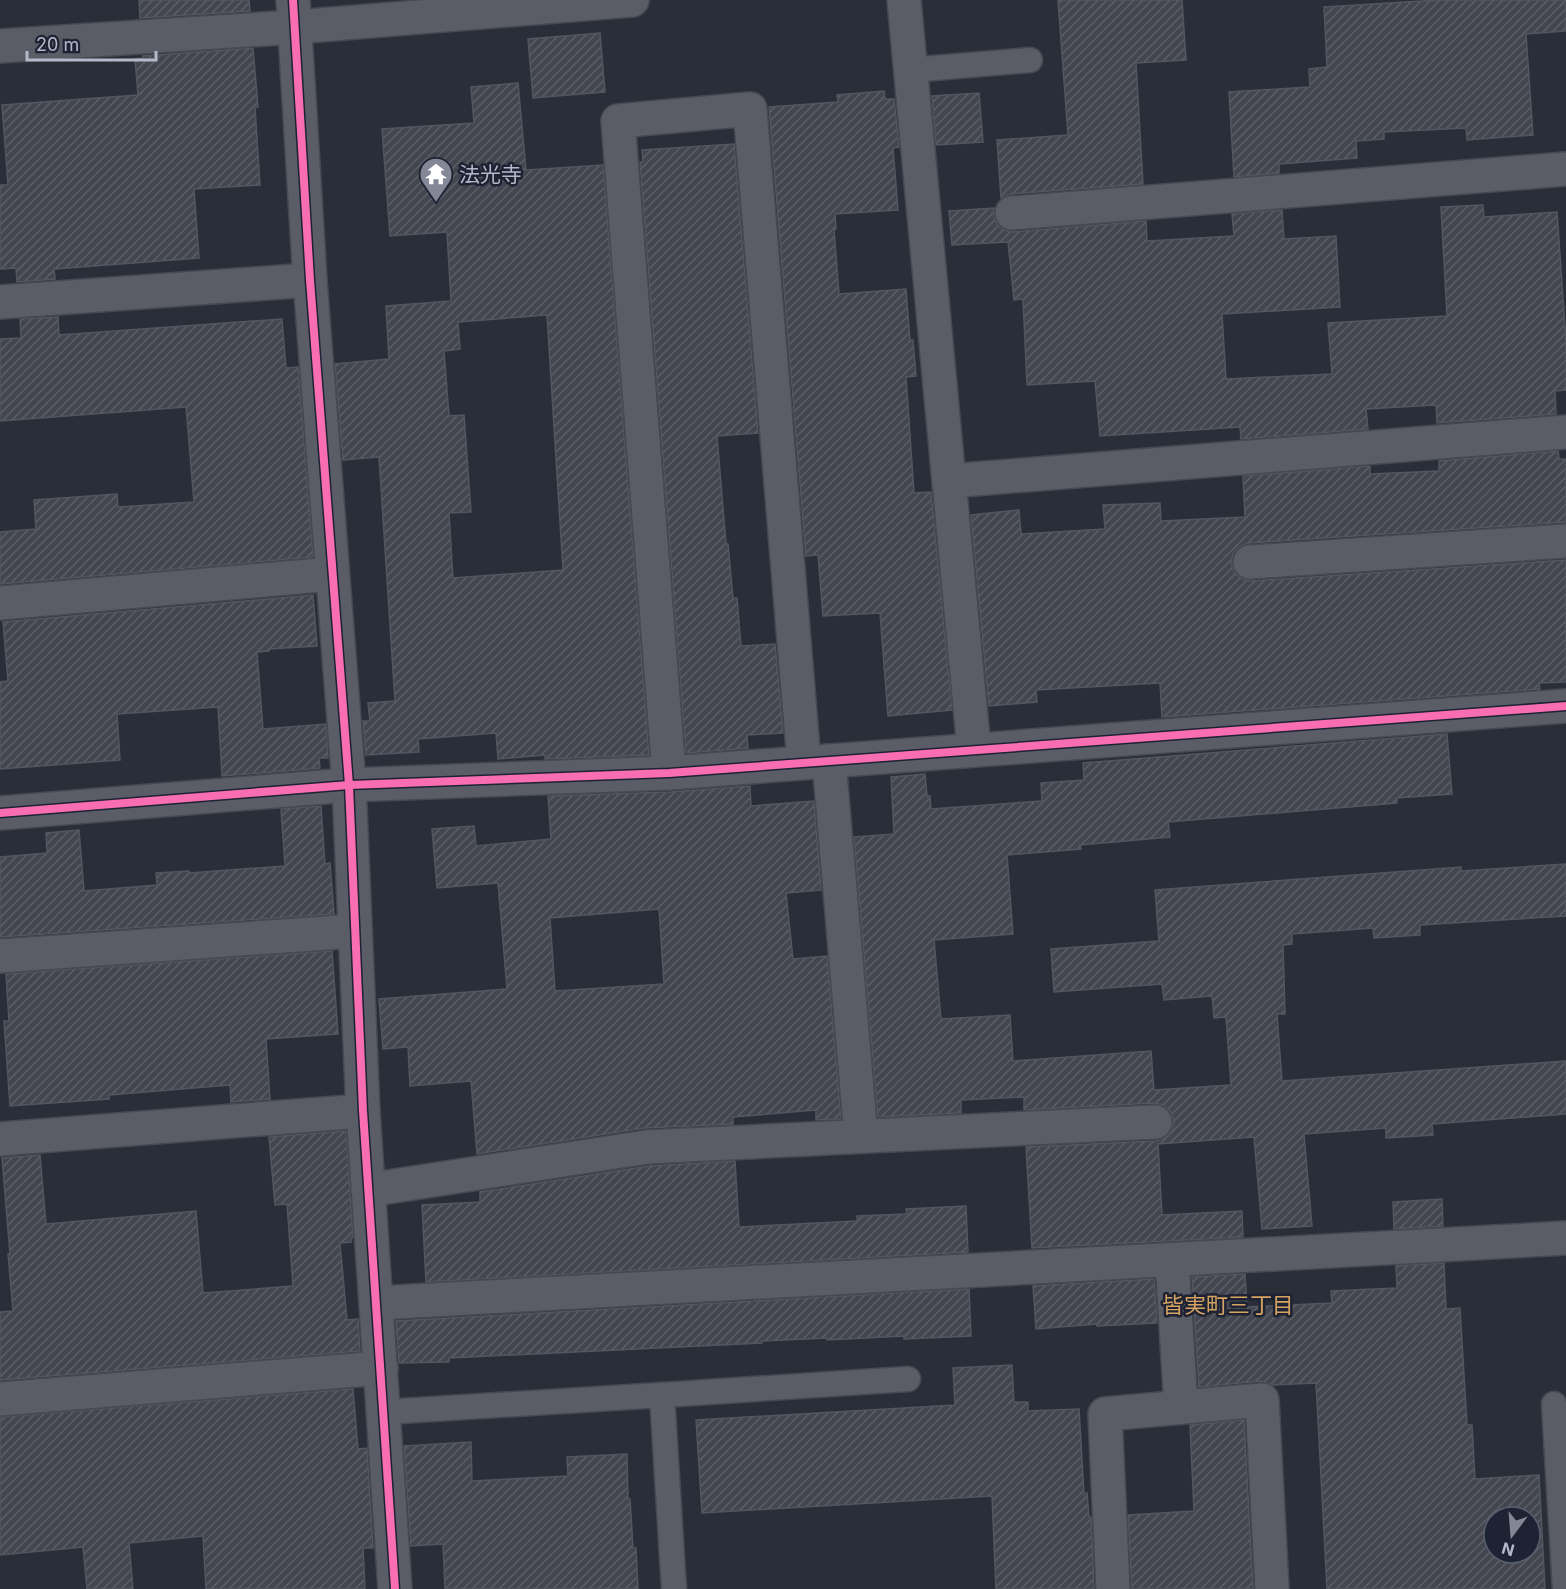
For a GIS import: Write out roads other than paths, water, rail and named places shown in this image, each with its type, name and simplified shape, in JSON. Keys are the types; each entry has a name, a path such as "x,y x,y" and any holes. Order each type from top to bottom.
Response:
{"street":[{"path":"0,46 294,14 632,0"},
{"path":"904,0 974,749"},
{"path":"294,14 310,280 349,785 363,1111 395,1589"},
{"path":"669,773 618,121 750,109 816,761 861,1136"},
{"path":"1012,213 1566,168"},
{"path":"0,302 310,280"},
{"path":"949,481 1566,432"},
{"path":"1250,562 1566,541"},
{"path":"0,603 332,574"},
{"path":"0,813 349,785 669,773 1566,706"},
{"path":"0,956 355,931"},
{"path":"0,1139 363,1111"},
{"path":"368,1190 647,1147 1155,1122"},
{"path":"376,1303 1566,1238"},
{"path":"1172,1260 1181,1407"},
{"path":"0,1400 381,1368"},
{"path":"1113,1589 1105,1414 1262,1400 1272,1589"}],"lane":[{"path":"910,70 1030,60"},
{"path":"384,1412 908,1379"},
{"path":"662,1395 674,1589"},
{"path":"1554,1404 1565,1589"}],"place":[{"name":"法光寺","path":"436,203"}],"district":[{"name":"皆実町三丁目","path":"1228,1305"}]}
